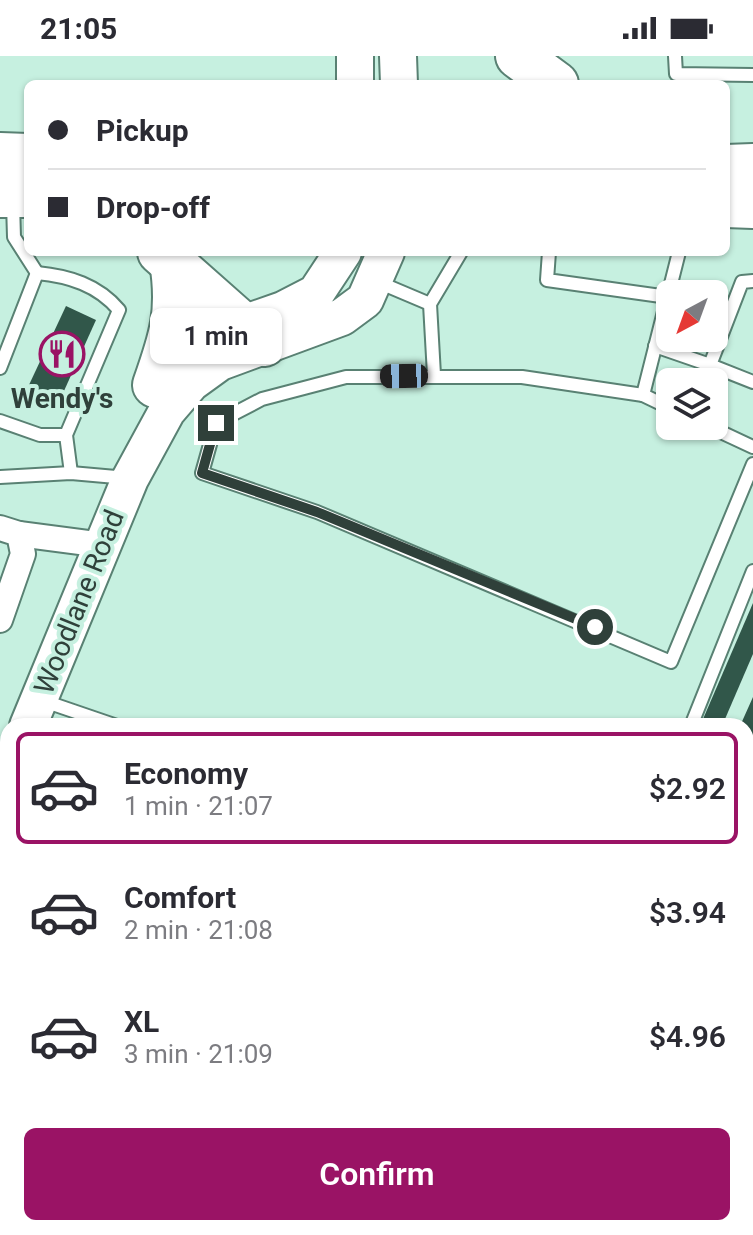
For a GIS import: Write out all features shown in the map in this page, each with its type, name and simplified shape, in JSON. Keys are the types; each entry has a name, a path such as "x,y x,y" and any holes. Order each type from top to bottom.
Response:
{"highway":[{"path":"518,56 551,80"},
{"path":"730,167 753,166"},
{"path":"730,205 753,206"},
{"path":"166,257 253,334"},
{"path":"155,385 176,328 177,295 166,257"}],"street":[{"path":"355,56 355,80"},
{"path":"398,56 399,80"},
{"name":"Woodlane Road","path":"33,713 130,479 167,411 191,383 253,334 316,293 340,256"},
{"name":"Woodlane Road","path":"130,479 155,385 194,341 253,334 342,317 365,300 380,266"},
{"path":"10,531 103,545"},
{"path":"0,620 23,554 10,531"}],"lane":[{"path":"675,56 676,74 753,75"},
{"path":"0,237 16,190"},
{"path":"16,190 24,222"},
{"path":"0,368 37,273 33,256"},
{"path":"434,375 430,304 459,256"},
{"path":"549,256 547,280 656,295"},
{"path":"672,280 678,256"},
{"path":"380,266 430,304"},
{"path":"37,273 63,275 106,294 119,310 66,435 71,473"},
{"path":"710,365 748,282"},
{"path":"643,395 656,342"},
{"path":"655,346 753,382"},
{"path":"656,401 643,395 522,377 346,377 262,399 216,423 202,473 317,512 671,662 753,464"},
{"path":"0,421 40,435 66,435"},
{"path":"728,435 753,447"},
{"path":"0,477 71,473 130,479"},
{"path":"694,718 753,571"},
{"path":"33,713 65,718"}],"building":[{"name":"Wendy's","path":"66,306 96,320 59,402 28,387"},
{"path":"753,603 753,654 725,718 703,718"},
{"path":"753,697 753,718 744,718"}],"place":[{"name":"Wendy's","path":"62,354"}],"route":[{"path":"216,423 202,473 317,512 595,627"}]}
